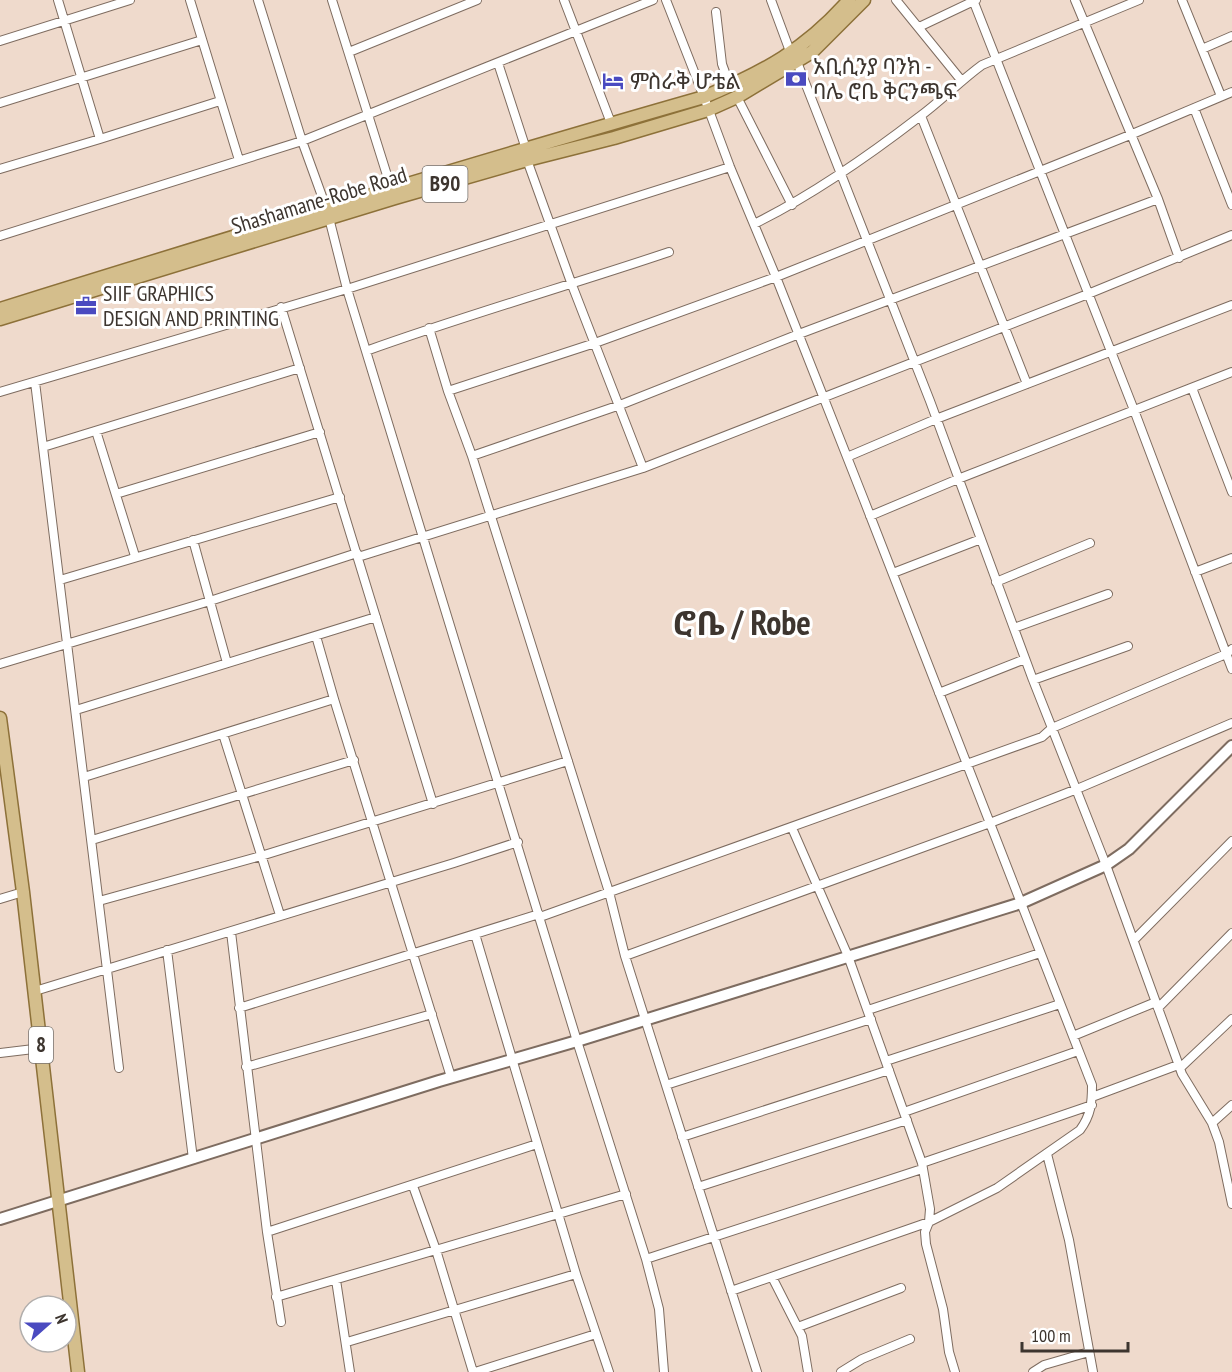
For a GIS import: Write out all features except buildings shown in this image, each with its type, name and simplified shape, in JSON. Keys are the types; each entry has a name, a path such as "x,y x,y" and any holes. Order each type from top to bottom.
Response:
{"main road":[{"name":"Shashamane-Robe Road","path":"794,58 849,0"},
{"name":"Shashamane-Robe Road","path":"0,309 328,215 391,188 526,154 614,138 708,110 734,91 794,58 812,52 864,0"},
{"name":"Shashamane-Robe Road","path":"0,319 526,154 611,123 734,91"},
{"name":"8","path":"0,718 42,1048 78,1372"}],"street":[{"path":"58,0 100,139"},
{"path":"0,41 130,0"},
{"path":"190,0 239,160"},
{"path":"258,0 302,141 328,215 366,351 500,782 577,1041 646,1258 659,1309 664,1372"},
{"path":"332,0 391,188"},
{"path":"349,52 477,0"},
{"path":"564,0 611,123"},
{"path":"0,236 302,141 653,0"},
{"path":"666,0 729,166 776,277 893,573 1092,1085 1092,1101 1088,1120 1080,1130 997,1188 929,1222 731,1291"},
{"path":"771,0 936,419 1033,680 1106,865 1179,1066 1212,1123 1219,1143 1232,1204"},
{"path":"896,0 961,80"},
{"path":"919,27 974,0 1195,572 1229,652 1232,669"},
{"path":"1076,0 1158,199 1179,258"},
{"path":"754,224 792,205 840,175 921,116 961,80 982,65 1139,0"},
{"path":"1182,0 1221,96"},
{"path":"716,12 722,64 792,205"},
{"path":"1202,49 1232,36"},
{"path":"0,103 202,40"},
{"path":"498,63 549,224 643,468"},
{"path":"448,391 594,344 776,277 1232,92"},
{"path":"0,169 220,101"},
{"path":"1194,108 1232,205"},
{"path":"921,116 1027,384"},
{"path":"0,392 347,288 729,166"},
{"path":"472,456 620,405 798,334 1158,199"},
{"path":"0,664 357,555 424,537 643,468 1088,294 1232,235"},
{"path":"366,351 429,328 572,285 669,252"},
{"path":"847,457 936,419 1232,305"},
{"path":"281,307 433,804"},
{"path":"429,328 448,391 472,456 568,761 609,892 625,956 757,1372"},
{"path":"43,447 300,368"},
{"path":"870,516 958,479 1232,372"},
{"path":"35,382 119,1068"},
{"path":"1192,388 1232,492"},
{"path":"96,431 135,556"},
{"path":"116,494 320,432"},
{"path":"60,580 339,497"},
{"path":"893,573 981,539"},
{"path":"192,540 227,663"},
{"path":"996,582 1090,543"},
{"path":"1195,572 1232,558"},
{"path":"1014,628 1108,594"},
{"path":"76,710 376,617"},
{"path":"316,636 452,1077"},
{"path":"1033,680 1128,646"},
{"path":"239,1008 540,916 792,828 1042,737 1052,728 1229,652"},
{"path":"939,693 1025,658"},
{"path":"84,777 334,699"},
{"path":"625,956 990,823 1077,789 1232,723"},
{"path":"223,734 280,915"},
{"path":"0,1219 452,1077 577,1041 1021,903 1106,865 1129,849 1232,746"},
{"path":"92,840 354,760"},
{"path":"99,902 261,856 568,761"},
{"path":"792,828 848,956 922,1166 930,1209 925,1232 926,1244 943,1309 949,1352 955,1372"},
{"path":"1134,940 1232,841"},
{"path":"35,991 518,842"},
{"path":"0,898 23,892"},
{"path":"231,932 267,1232 281,1322"},
{"path":"1073,1036 1157,1005 1232,933"},
{"path":"475,934 576,1274 609,1372"},
{"path":"167,950 193,1159"},
{"path":"666,1085 1040,952"},
{"path":"886,1061 1060,1004"},
{"path":"246,1068 432,1014"},
{"path":"646,1258 922,1166 1179,1066 1232,1019"},
{"path":"0,1053 42,1048"},
{"path":"698,1187 905,1116 1078,1051"},
{"path":"682,1137 889,1070"},
{"path":"1212,1123 1232,1105"},
{"path":"267,1232 537,1144"},
{"path":"1047,1154 1069,1240 1093,1372"},
{"path":"413,1186 474,1372 596,1334"},
{"path":"276,1297 626,1194"},
{"path":"347,1342 576,1274"},
{"path":"772,1277 802,1336 808,1372"},
{"path":"336,1280 350,1372"},
{"path":"798,1327 901,1288"},
{"path":"841,1372 862,1359 910,1339"},
{"path":"1033,1372 1044,1365 1089,1352"}],"place":[{"name":"አቢሲንያ ባንክ - ባሌ ሮቤ ቅርንጫፍ","path":"796,79"},
{"name":"ምስራቅ ሆቴል","path":"613,81"},
{"name":"SIIF GRAPHICS DESIGN AND PRINTING","path":"86,306"}],"district":[{"name":"ሮቤ / Robe","path":"742,623"}]}
